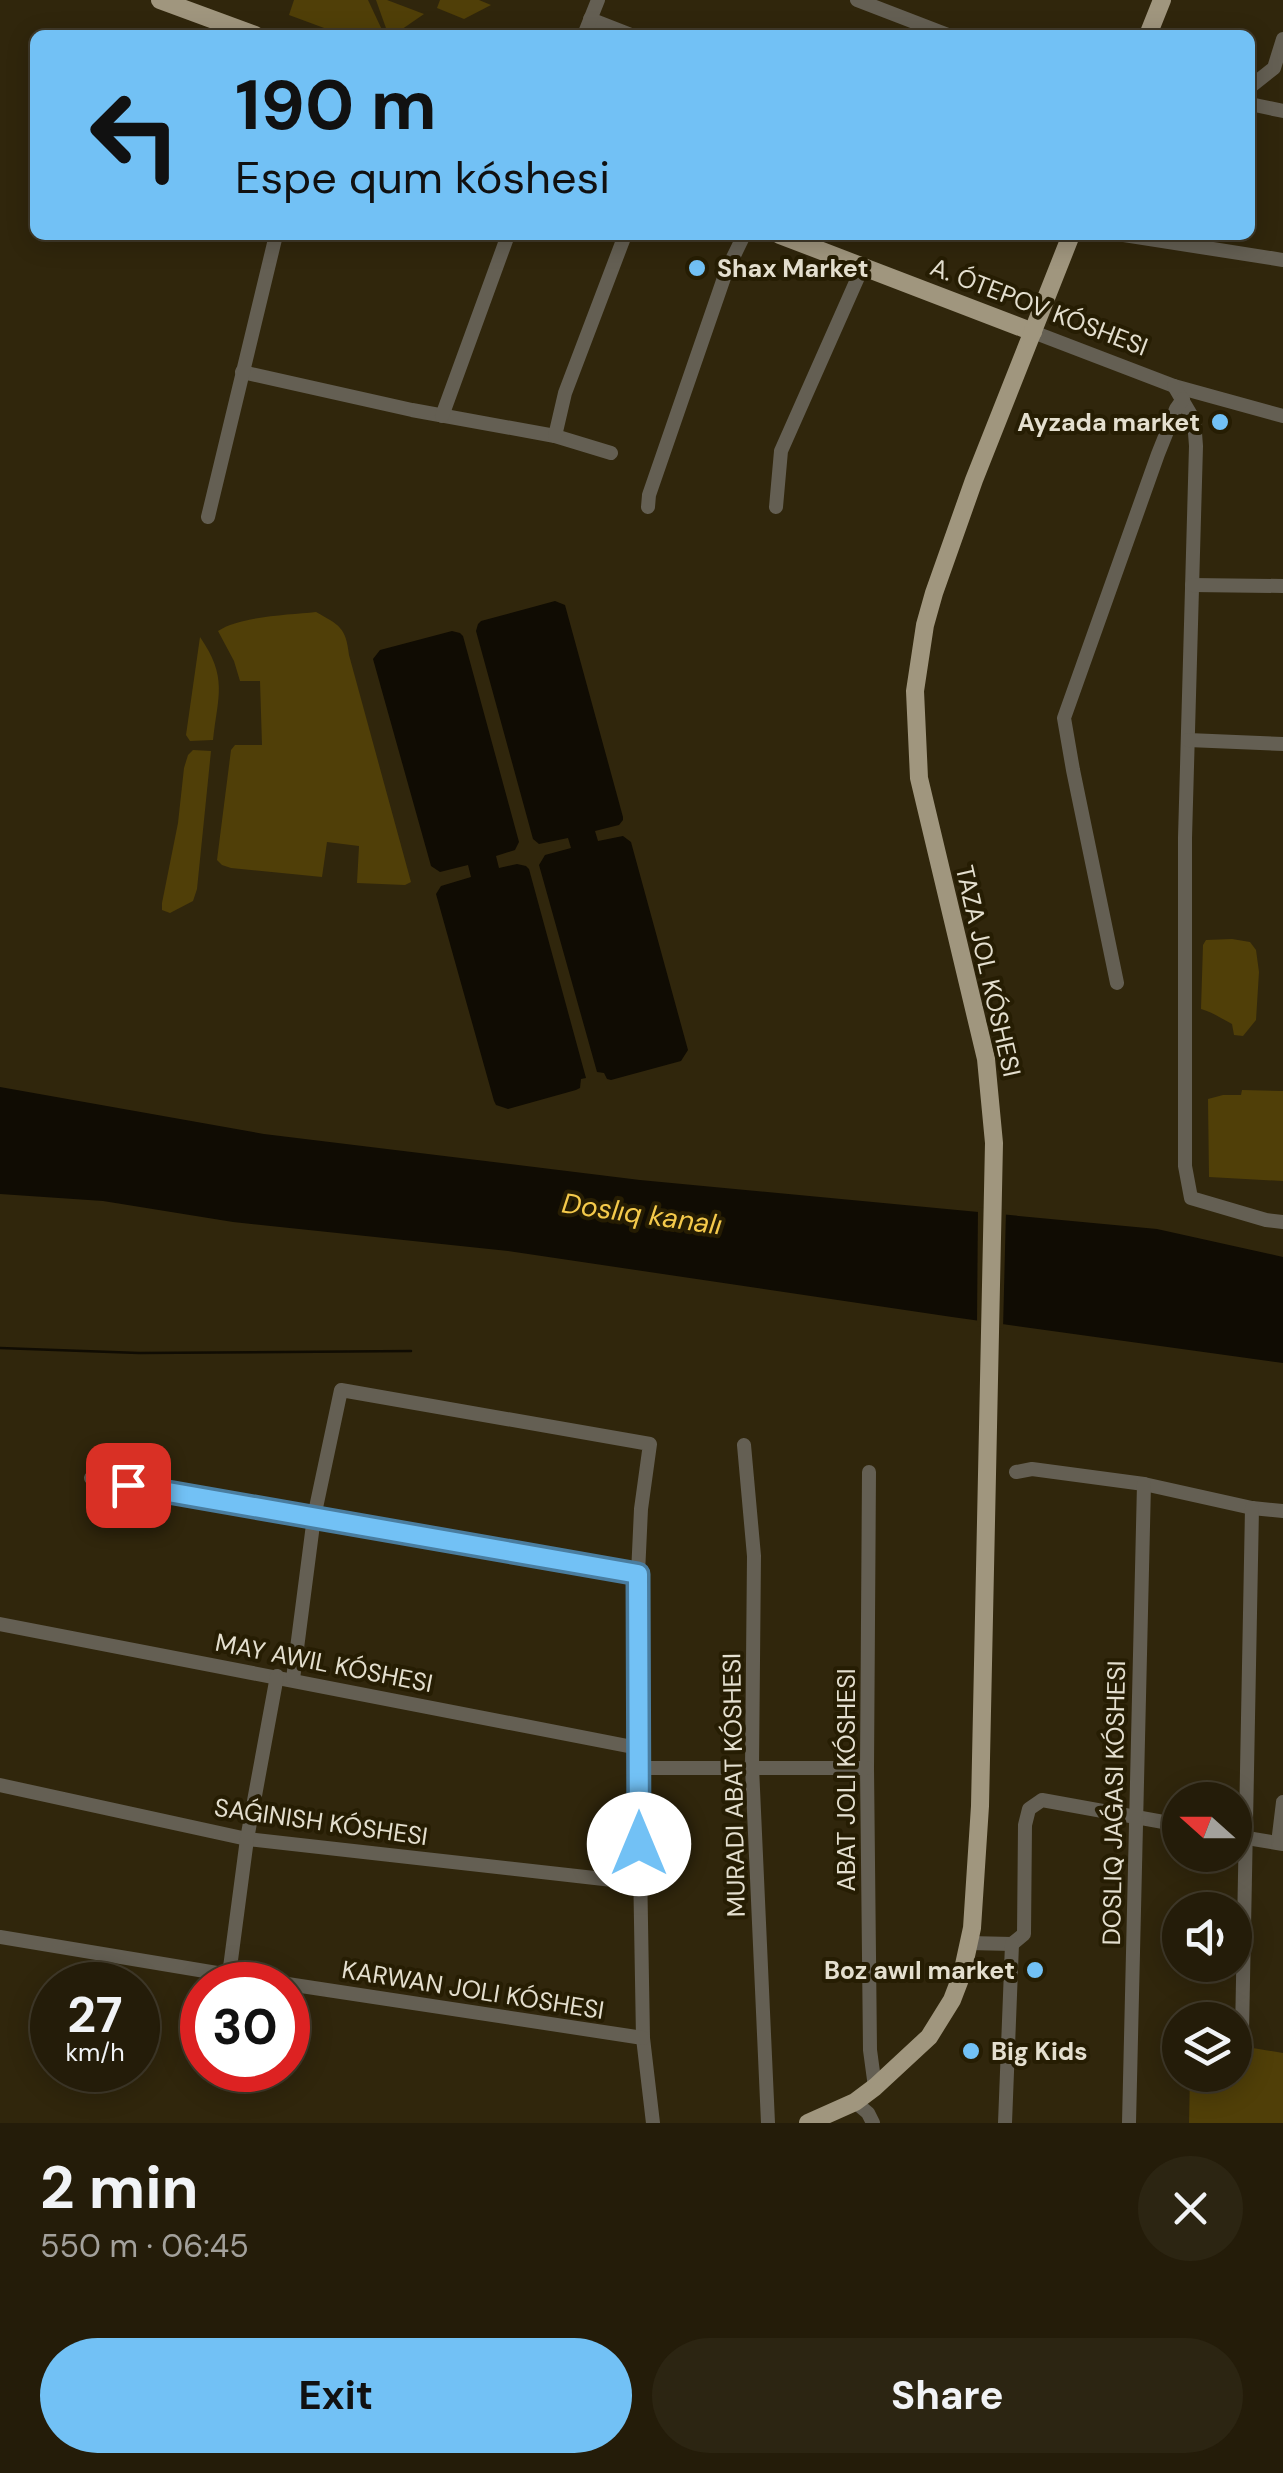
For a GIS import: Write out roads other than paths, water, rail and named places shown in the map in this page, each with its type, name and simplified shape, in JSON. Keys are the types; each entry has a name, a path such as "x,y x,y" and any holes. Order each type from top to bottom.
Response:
{"main road":[{"path":"160,0 185,4 244,30"},
{"path":"1150,30 1162,0"},
{"name":"A. ÓTEPOV KÓSHESI","path":"793,240 1033,332"},
{"name":"TAZA JOL KÓSHESI","path":"808,2123 855,2102 876,2087 928,2036 952,2000 972,1928 980,1806 994,1143 986,1059 919,778 915,691 934,593 974,480 1069,240"}],"street":[{"path":"586,30 598,0"},
{"path":"858,0 935,30"},
{"path":"590,19 618,30"},
{"path":"1255,83 1274,68 1283,39"},
{"path":"1255,105 1283,112"},
{"path":"208,517 275,240"},
{"path":"442,416 506,240"},
{"path":"555,436 565,393 623,240"},
{"path":"648,507 726,272 742,240"},
{"path":"1156,240 1283,260"},
{"path":"776,507 781,451 863,266"},
{"name":"A. ÓTEPOV KÓSHESI","path":"1033,332 1174,386 1283,416"},
{"path":"242,372 442,416 555,436 611,452"},
{"path":"1174,386 1194,420 1196,446 1185,875 1185,1166 1191,1198 1283,1222"},
{"path":"1117,982 1064,718 1158,454 1176,409 1184,400"},
{"path":"1192,585 1283,586"},
{"path":"1188,740 1283,744"},
{"path":"293,1679 314,1516 340,1390 650,1444 638,1574 638,1748 643,2038 652,2123"},
{"path":"744,1445 754,1556 752,1766 768,2123"},
{"path":"1016,1472 1032,1468 1144,1484 1283,1511"},
{"path":"870,1472 867,1768 870,2050 876,2087"},
{"path":"91,1478 638,1574"},
{"path":"1129,2123 1144,1484"},
{"path":"1242,1782 1252,1508"},
{"path":"0,1624 638,1748"},
{"path":"231,1962 247,1839 277,1676"},
{"path":"639,1768 867,1768"},
{"path":"0,1785 247,1839 639,1883"},
{"path":"969,1943 1012,1944 1024,1934 1026,1825 1029,1809 1042,1800 1162,1821"},
{"path":"1252,1839 1280,1844 1283,1802"},
{"path":"1240,1872 1242,2002"},
{"path":"0,1937 180,1968"},
{"path":"1006,2123 1012,1944"},
{"path":"310,1988 643,2038"},
{"path":"855,2102 873,2123"}],"water":[{"path":"555,601 565,605 623,817 619,825 595,831 598,841 623,836 631,842 688,1050 681,1061 611,1080 597,1072 539,865 545,855 571,848 568,838 539,844 533,839 476,631 481,621"},
{"path":"452,631 463,636 519,842 515,850 496,856 499,868 517,864 529,869 586,1078 581,1079 576,1090 508,1109 494,1101 436,894 441,886 471,877 468,865 440,872 431,866 373,659 380,650"},
{"name":"Doslıq kanalı","path":"0,1087 264,1134 640,1180 1157,1229 1283,1257 1283,1363 508,1251 233,1222 103,1201 0,1194"}],"waterway":[{"path":"0,1348 139,1353 411,1351"}],"place":[{"name":"Shax Market","path":"697,268"},
{"name":"Ayzada market","path":"1220,422"},
{"name":"Boz awıl market","path":"1035,1970"},
{"name":"Big Kids","path":"971,2051"}]}
